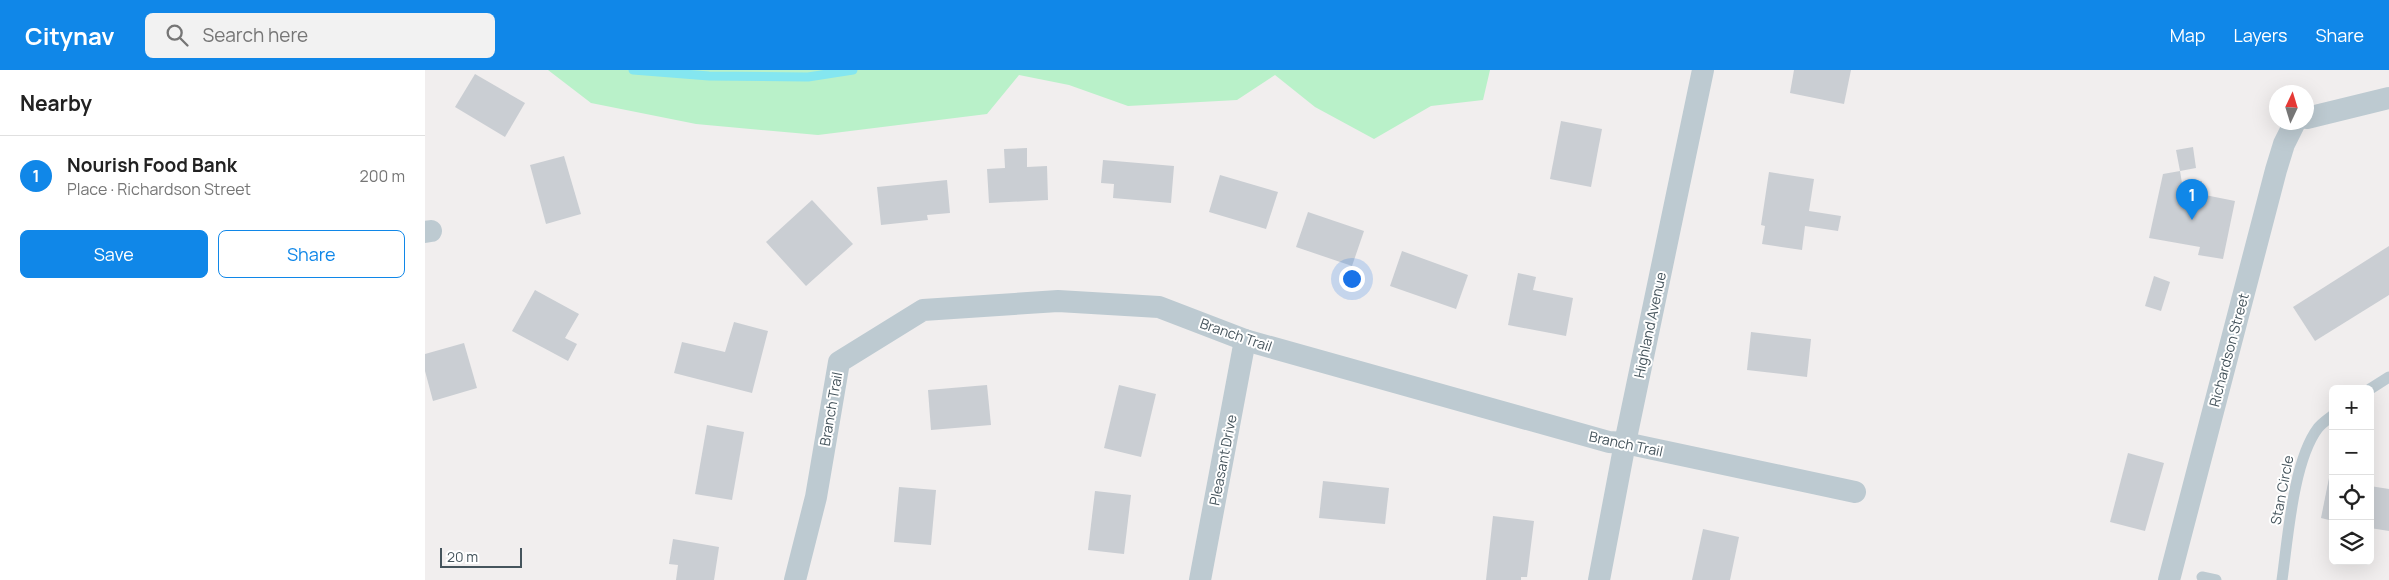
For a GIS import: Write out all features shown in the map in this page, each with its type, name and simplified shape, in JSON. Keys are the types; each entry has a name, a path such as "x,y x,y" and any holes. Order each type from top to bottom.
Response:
{"street":[{"name":"Highland Avenue","path":"1599,580 1625,443 1703,70"},
{"path":"2314,116 2389,98"},
{"name":"Richardson Street","path":"2169,580 2276,170 2284,144 2291,130"},
{"name":"Branch Trail","path":"795,580 816,497 839,362 923,310 1058,300 1159,307 1245,340 1609,442 1625,443 1855,492"},
{"name":"Pleasant Drive","path":"1201,580 1245,340"}],"lane":[{"path":"2374,386 2389,377"},
{"name":"Stan Circle","path":"2282,580 2295,497 2305,451 2318,427 2329,418"},
{"path":"2202,577 2217,580"}],"green space":[{"path":"548,70 1490,70 1483,100 1431,106 1374,139 1315,107 1275,75 1237,100 1128,106 1069,85 1019,75 987,114 818,135 696,124 591,103"}],"building":[{"path":"1794,70 1851,70 1844,104 1790,93"},
{"path":"475,74 525,103 505,137 455,107"},
{"path":"1561,121 1602,129 1591,187 1550,179"},
{"path":"2193,147 2196,168 2180,171 2176,150"},
{"path":"1027,148 1027,167 1047,166 1048,200 989,203 987,169 1005,168 1004,149"},
{"path":"564,156 581,214 546,224 530,165"},
{"path":"1103,160 1174,166 1171,203 1113,198 1114,184 1101,183"},
{"path":"2180,171 2182,183 2202,181 2200,194 2235,201 2223,259 2198,255 2200,247 2149,238 2163,174"},
{"path":"1769,172 1814,179 1809,211 1841,216 1838,231 1805,226 1802,250 1762,244 1765,226 1761,225"},
{"path":"1220,175 1278,192 1266,229 1209,212"},
{"path":"947,180 950,213 927,215 928,220 881,225 877,187"},
{"path":"812,200 853,244 806,286 766,242"},
{"path":"1308,212 1364,231 1352,266 1296,247"},
{"path":"2389,246 2389,295 2315,341 2293,307"},
{"path":"1402,251 1468,275 1456,309 1390,286"},
{"path":"1518,273 1536,277 1533,290 1573,298 1566,336 1508,325"},
{"path":"2154,276 2170,282 2161,311 2145,306"},
{"path":"535,290 579,314 565,338 577,344 568,361 512,331"},
{"path":"734,322 768,331 752,393 674,373 682,342 725,352"},
{"path":"1751,332 1811,339 1807,377 1747,370"},
{"path":"464,343 477,388 433,401 425,371 425,354"},
{"path":"987,385 991,425 931,430 928,390"},
{"path":"1119,385 1156,394 1141,457 1104,448"},
{"path":"707,425 744,432 732,500 695,494"},
{"path":"2128,453 2164,463 2145,531 2110,522"},
{"path":"2329,478 2329,520 2321,518"},
{"path":"1323,481 1389,488 1385,524 1319,518"},
{"path":"899,487 936,490 931,545 894,542"},
{"path":"2374,487 2389,489 2389,531 2374,529"},
{"path":"1095,491 1131,495 1124,554 1088,550"},
{"path":"1493,516 1534,521 1527,577 1521,577 1521,580 1486,580"},
{"path":"1703,529 1739,537 1730,580 1692,580"},
{"path":"673,539 719,547 714,580 676,580 678,565 669,564"}],"waterway":[{"path":"633,70 709,76 808,77 853,70"}],"place":[{"name":"Nourish Food Bank","path":"2192,220"}]}
